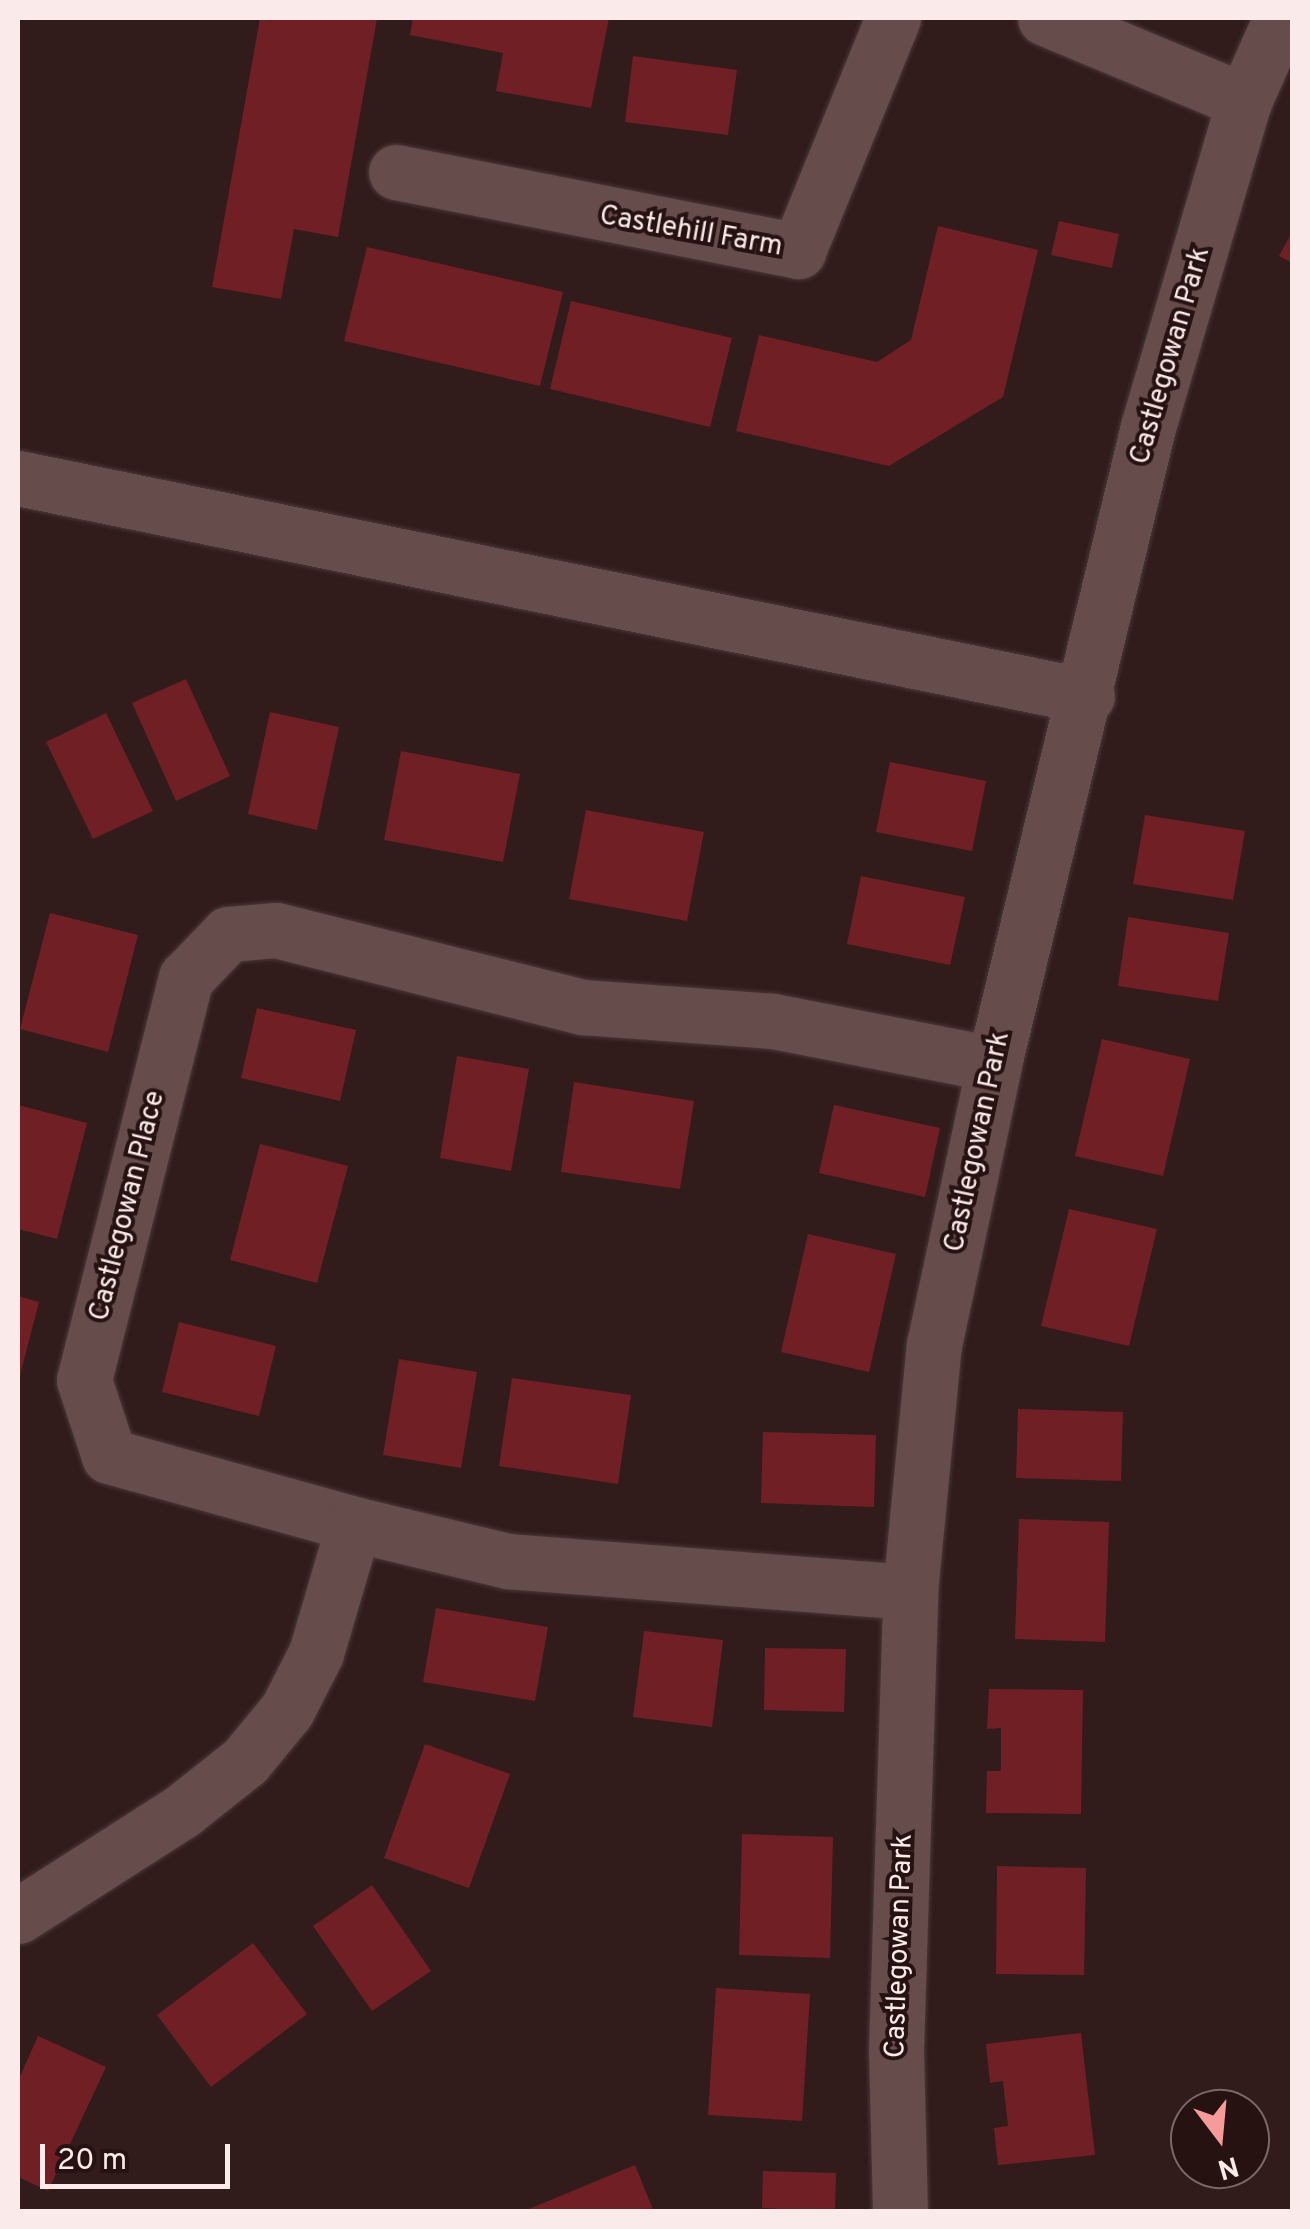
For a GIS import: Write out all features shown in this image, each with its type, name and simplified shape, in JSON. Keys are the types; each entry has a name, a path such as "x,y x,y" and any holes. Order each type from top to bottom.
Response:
{"street":[{"name":"Castlehill Farm","path":"396,172 798,251 894,18"},
{"path":"1044,18 1244,101"},
{"name":"Castlegowan Park","path":"900,2212 896,2050 910,1592 934,1345 994,1064 1087,696 1148,427 1244,101 1281,18"},
{"path":"18,478 1087,696"},
{"name":"Castlegowan Place","path":"910,1592 508,1561 354,1524 109,1456 84,1380 186,978 228,934 276,930 583,1007 773,1021 994,1064"},
{"path":"18,1916 182,1811 246,1760 287,1710 316,1653 354,1524"}],"building":[{"path":"260,18 377,19 338,237 294,229 281,299 212,287"},
{"path":"413,18 609,18 591,108 496,91 503,53 410,35"},
{"path":"633,56 737,70 728,135 625,122"},
{"path":"1059,221 1119,234 1112,268 1051,255"},
{"path":"938,226 1038,250 1003,397 889,466 736,431 759,335 877,362 911,340"},
{"path":"1292,232 1292,263 1279,256"},
{"path":"367,247 563,292 540,386 344,341"},
{"path":"571,301 732,338 710,427 550,389"},
{"path":"186,679 230,776 176,801 132,703"},
{"path":"270,712 339,727 317,830 248,814"},
{"path":"106,713 153,811 93,839 46,742"},
{"path":"401,751 520,774 503,862 384,840"},
{"path":"890,762 986,781 972,851 876,832"},
{"path":"586,810 704,832 687,921 569,899"},
{"path":"1145,815 1245,831 1233,900 1133,884"},
{"path":"861,876 965,897 950,965 847,944"},
{"path":"50,913 138,935 108,1052 20,1029"},
{"path":"1128,917 1229,933 1218,1001 1118,986"},
{"path":"257,1008 356,1030 340,1101 241,1078"},
{"path":"1102,1039 1190,1059 1163,1176 1075,1156"},
{"path":"457,1056 529,1069 511,1171 440,1158"},
{"path":"574,1082 694,1101 680,1189 561,1172"},
{"path":"18,1105 87,1123 57,1239 18,1229"},
{"path":"834,1105 940,1128 925,1197 819,1173"},
{"path":"260,1144 348,1166 317,1283 230,1260"},
{"path":"1069,1209 1157,1229 1129,1346 1041,1326"},
{"path":"808,1234 896,1254 869,1372 781,1352"},
{"path":"18,1296 39,1302 19,1379 18,1379"},
{"path":"179,1322 276,1346 259,1416 162,1392"},
{"path":"399,1359 477,1372 461,1468 383,1455"},
{"path":"512,1378 631,1395 618,1484 499,1466"},
{"path":"1018,1409 1123,1412 1121,1481 1016,1478"},
{"path":"763,1432 876,1435 874,1507 761,1503"},
{"path":"1019,1519 1109,1522 1105,1642 1015,1639"},
{"path":"436,1608 548,1627 535,1701 423,1682"},
{"path":"644,1631 723,1640 712,1727 633,1717"},
{"path":"765,1648 846,1649 844,1712 764,1710"},
{"path":"989,1689 1083,1690 1081,1814 986,1813 987,1771 1001,1771 1001,1728 987,1729"},
{"path":"425,1744 510,1774 469,1888 384,1858"},
{"path":"742,1834 833,1837 830,1958 739,1955"},
{"path":"997,1866 1086,1868 1084,1975 996,1974"},
{"path":"372,1885 431,1971 372,2011 313,1926"},
{"path":"253,1943 307,2014 211,2087 157,2015"},
{"path":"716,1988 810,1994 802,2121 708,2115"},
{"path":"1081,2033 1095,2155 998,2165 994,2128 1008,2126 1003,2081 990,2083 986,2044"},
{"path":"38,2036 106,2067 48,2191 18,2177 18,2081"},
{"path":"635,2165 654,2212 524,2211"},
{"path":"763,2171 836,2173 835,2212 762,2208"}]}
